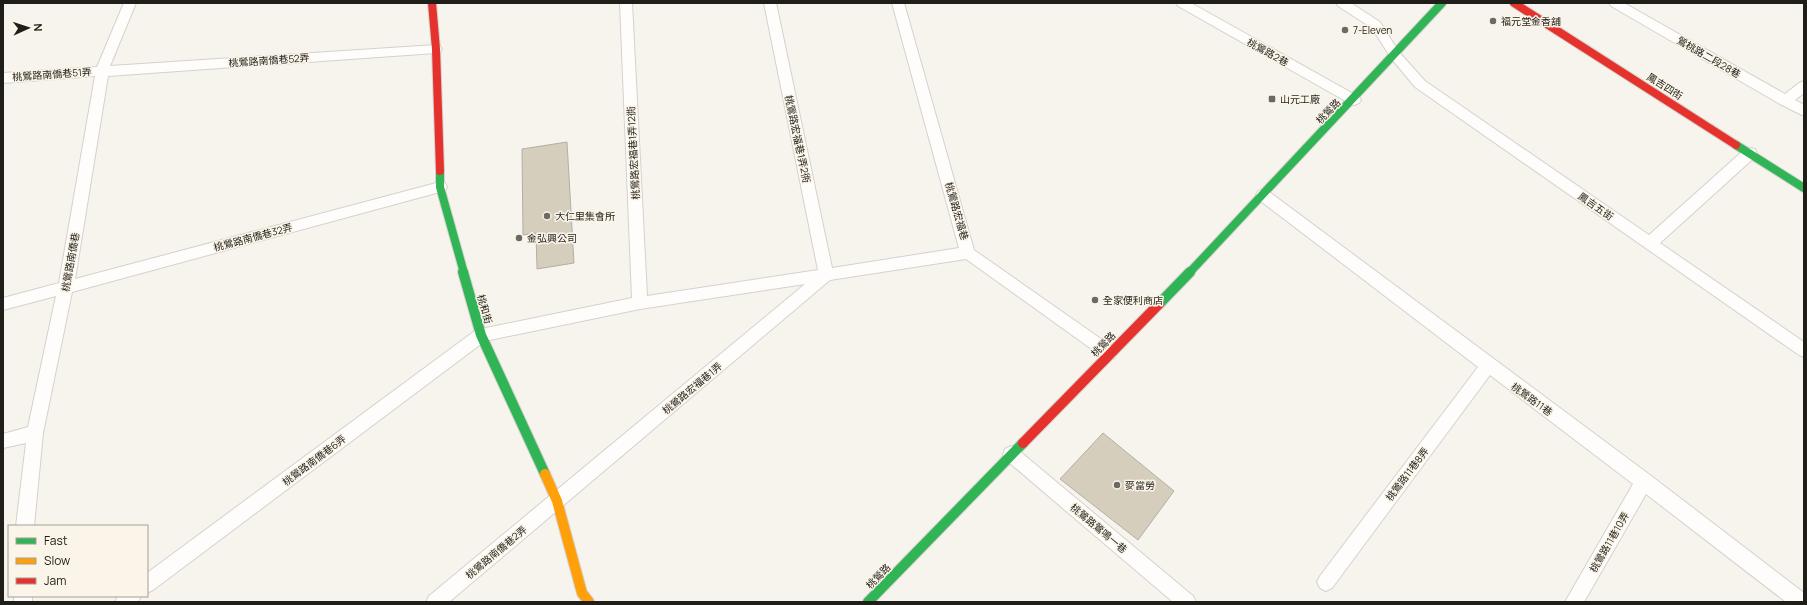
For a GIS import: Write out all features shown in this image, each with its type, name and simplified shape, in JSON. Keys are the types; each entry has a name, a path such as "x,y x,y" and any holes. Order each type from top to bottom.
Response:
{"street":[{"name":"桃和街","path":"432,3 436,49 440,187 481,335 557,501 582,593 589,602"},
{"name":"桃鶯路","path":"870,601 1354,100 1442,3"},
{"name":"鳳吉四街","path":"1514,3 1804,188"}],"lane":[{"name":"桃鶯路南僑巷","path":"25,525 35,433 66,286 102,71 130,3"},
{"name":"桃鶯路宏福巷1弄12衖","path":"626,3 640,303"},
{"name":"桃鶯路宏福巷1弄2衖","path":"770,3 826,275"},
{"name":"桃鶯路宏福巷","path":"898,3 968,253 1109,353"},
{"name":"桃鶯路2巷","path":"1182,3 1354,100"},
{"name":"鳳吉五街","path":"1342,3 1376,25 1395,55 1420,84 1804,350"},
{"name":"鶯桃路二段28巷","path":"1615,3 1804,112"},
{"name":"桃鶯路南僑巷52弄","path":"102,71 436,49"},
{"name":"桃鶯路南僑巷51弄","path":"3,78 102,71"},
{"path":"1785,100 1804,86"},
{"path":"1650,244 1750,153"},
{"name":"桃鶯路南僑巷32弄","path":"3,304 440,187"},
{"name":"桃鶯路11巷","path":"1263,195 1488,366 1644,481 1801,602"},
{"path":"481,335 640,303 968,253"},
{"name":"桃鶯路宏福巷1弄","path":"557,501 826,275"},
{"name":"桃鶯路南僑巷6弄","path":"148,583 481,335"},
{"name":"桃鶯路11巷8弄","path":"1326,582 1488,366"},
{"path":"3,441 35,433"},
{"name":"桃鶯路鶯鳴一巷","path":"1011,454 1187,602"},
{"name":"桃鶯路11巷10弄","path":"1574,602 1644,481"},
{"name":"桃鶯路南僑巷2弄","path":"435,602 557,501"}],"building":[{"name":"大仁里集會所","path":"567,142 574,263 537,269 536,233 523,235 522,149"},
{"name":"麥當勞","path":"1103,433 1174,491 1138,540 1060,479"}],"traffic: fast":[{"path":"1159,304 1301,155 1442,3"},
{"path":"1736,145 1804,188"},
{"path":"440,171 440,187 481,335 545,474"},
{"path":"868,602 1023,443"}],"traffic: slow":[{"path":"545,474 557,501 582,593 589,602"}],"traffic: jam":[{"path":"432,3 436,49 440,171"},
{"path":"1514,3 1736,145"},
{"path":"1023,443 1159,304"}],"place":[{"name":"福元堂金香舖","path":"1493,21"},
{"name":"7-Eleven","path":"1345,30"},
{"name":"山元工廠","path":"1272,99"},
{"name":"大仁里集會所","path":"547,216"},
{"name":"金弘興公司","path":"519,238"},
{"name":"全家便利商店","path":"1095,300"},
{"name":"麥當勞","path":"1117,485"}]}
